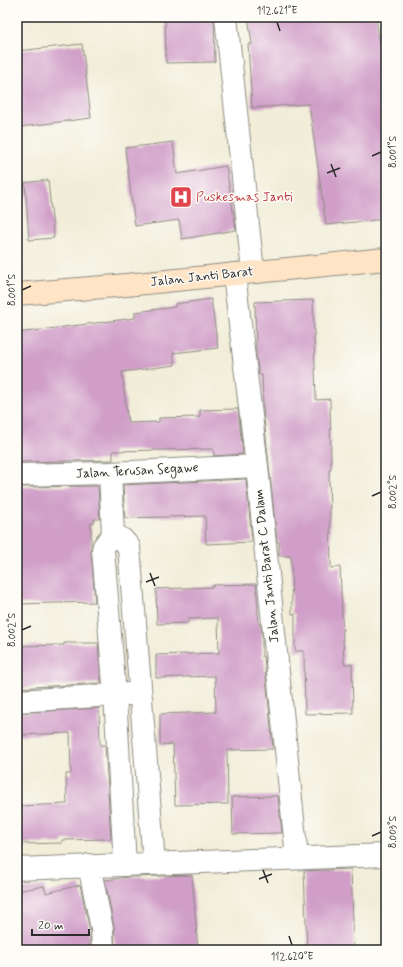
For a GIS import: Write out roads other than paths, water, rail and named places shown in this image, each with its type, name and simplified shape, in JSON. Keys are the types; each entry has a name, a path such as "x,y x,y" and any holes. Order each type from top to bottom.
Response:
{"street":[{"name":"Jalan Janti Barat C Dalam","path":"226,17 257,466 297,858"},
{"name":"Jalan Janti Barat","path":"17,294 386,259"},
{"name":"Jalan Terusan Segawe","path":"17,475 110,473 257,466"},
{"path":"110,473 113,534 104,546 103,550 115,695 126,864"},
{"path":"113,534 122,538 129,547 154,863"},
{"path":"17,701 140,693"},
{"path":"17,869 89,865 386,855"},
{"path":"89,865 102,929 104,950"}],"place":[{"name":"Puskesmas Janti","path":"181,197"}]}
